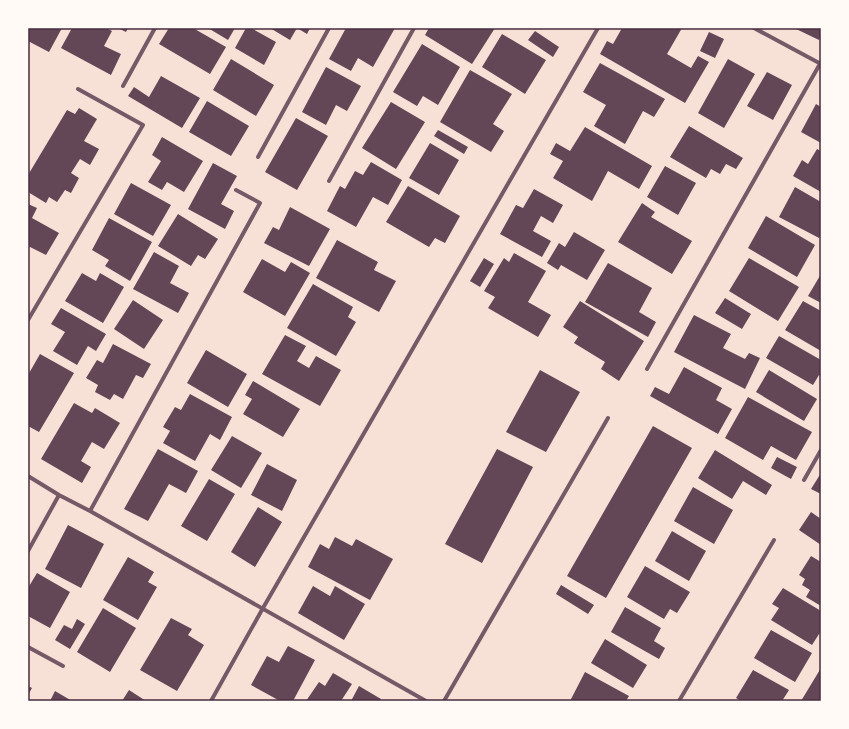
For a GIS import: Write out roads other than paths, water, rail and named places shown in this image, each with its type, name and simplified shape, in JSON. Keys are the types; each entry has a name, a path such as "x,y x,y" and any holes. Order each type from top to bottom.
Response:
{"street":[{"path":"123,86 155,28"},
{"path":"258,157 329,28"},
{"path":"329,181 414,28"},
{"path":"211,701 263,608 598,28"},
{"path":"647,370 821,63 754,28"},
{"path":"28,320 142,125 78,89"},
{"path":"90,511 260,202 236,190"},
{"path":"444,701 608,418"},
{"path":"804,480 821,450"},
{"path":"28,476 59,495 263,608 426,701"},
{"path":"28,551 59,495"},
{"path":"679,701 774,540"},
{"path":"28,647 63,666"}]}
